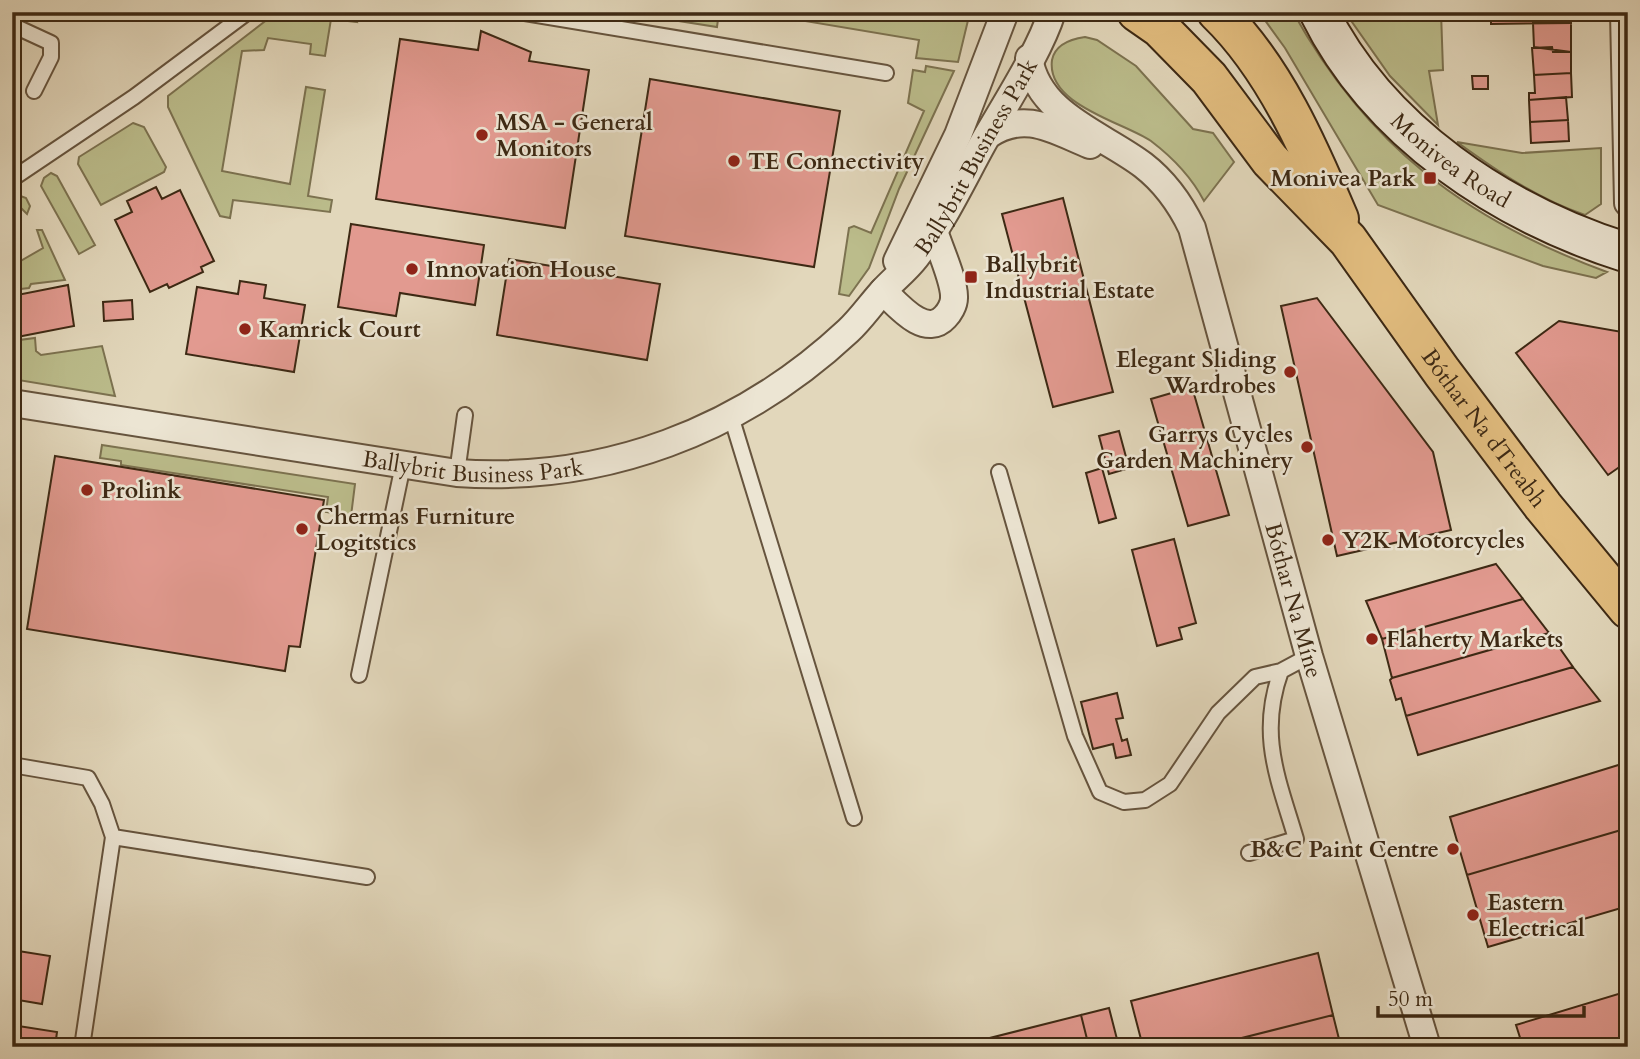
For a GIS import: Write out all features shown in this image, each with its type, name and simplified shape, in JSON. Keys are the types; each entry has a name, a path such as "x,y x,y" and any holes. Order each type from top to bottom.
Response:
{"highway":[{"name":"Bóthar Na dTreabh","path":"1138,12 1160,28 1209,78 1270,160 1348,240 1526,484 1628,609"},
{"name":"Bóthar Na dTreabh","path":"1217,12 1255,58 1283,104 1310,152 1348,240"}],"main road":[{"name":"Monivea Road","path":"1319,12 1370,86 1430,148 1480,187 1530,215 1581,237 1627,248"}],"street":[{"name":"Ballybrit Business Park","path":"883,291 958,135 1005,12"},
{"name":"Ballybrit Business Park","path":"12,403 457,473 537,474 595,466 645,453 731,416 808,365 850,329 907,268 934,231 1052,12"},
{"path":"1624,12 1628,203"},
{"name":"Bóthar Na Míne","path":"1029,58 1039,89 1055,107 1144,166 1180,203 1192,228 1309,656 1427,1047"},
{"name":"Bóthar Na Míne","path":"988,135 1008,124 1021,121 1038,124 1144,166"},
{"path":"883,291 914,319 927,325 941,322 949,313 954,299 934,231"}],"lane":[{"path":"12,179 134,97 248,12"},
{"path":"519,12 887,73"},
{"path":"12,25 51,43 51,57 34,91"},
{"path":"457,473 465,415"},
{"path":"731,416 854,818"},
{"path":"359,675 403,465"},
{"path":"999,472 1075,736 1100,792 1124,802 1145,800 1170,784 1218,713 1255,677 1281,671 1309,656"},
{"path":"1249,853 1296,839 1269,750 1274,690 1281,671"},
{"path":"12,765 88,778 102,804 113,837 82,1047"},
{"path":"113,837 367,877"}],"green space":[{"path":"277,12 354,12 357,22 331,19 325,56 310,54 311,44 268,38 264,50 242,51 222,171 290,184 306,87 325,90 308,196 332,200 330,212 233,200 230,218 220,216 168,107 168,96"},
{"path":"622,12 719,12 717,27"},
{"path":"751,12 970,12 958,62 916,58 919,40"},
{"path":"1259,12 1293,12 1322,60 1353,102 1425,173 1465,202 1509,228 1607,272 1596,278 1543,266 1378,205 1285,48"},
{"path":"1345,12 1441,12 1443,70 1429,71 1438,125 1390,76"},
{"path":"1085,37 1097,40 1136,66 1193,129 1213,133 1234,162 1204,201 1181,168 1151,141 1089,110 1061,89 1053,76 1052,60 1056,50 1074,39"},
{"path":"926,66 954,71 899,189 869,268 849,296 839,294 849,228 854,226 871,233 924,111 908,103 913,70 925,72"},
{"path":"133,123 144,127 166,167 164,172 101,205 78,164 79,157"},
{"path":"1457,142 1522,153 1601,148 1601,204 1585,215 1551,201 1518,183"},
{"path":"51,173 57,176 95,245 79,254 41,186 44,178"},
{"path":"12,195 26,198 30,206 27,214 22,209 12,214"},
{"path":"37,230 42,230 65,280 31,284 29,288 12,290 12,266 43,248"},
{"path":"35,338 36,351 41,355 102,346 115,396 12,379 12,341"},
{"path":"102,445 355,484 351,516 326,512 328,497 121,465 121,461 100,458"}],"building":[{"path":"1491,12 1571,12 1571,23 1491,24"},
{"path":"1533,23 1571,23 1571,52 1534,47"},
{"name":"MSA - General Monitors","path":"481,31 531,52 529,61 589,70 565,228 376,199 400,39 478,50"},
{"path":"1552,47 1553,52 1571,52 1571,73 1534,75 1532,48"},
{"path":"1571,73 1572,97 1529,100 1529,93 1535,93 1534,75"},
{"path":"1472,76 1488,76 1488,89 1473,89"},
{"name":"TE Connectivity","path":"650,79 840,111 814,267 625,236"},
{"path":"1566,97 1568,120 1530,122 1529,100"},
{"path":"1568,120 1569,141 1531,143 1530,122"},
{"path":"156,187 162,199 180,190 214,261 201,267 203,272 169,288 167,284 150,292 115,220 132,212 127,201"},
{"path":"1063,198 1113,392 1053,407 1002,214"},
{"name":"Innovation House","path":"351,224 484,245 475,305 400,293 396,316 338,307"},
{"path":"509,259 660,284 647,360 497,335"},
{"name":"Kamrick Court","path":"240,281 266,285 264,298 305,305 294,372 186,354 197,287 238,294"},
{"path":"68,285 74,326 12,338 12,296"},
{"path":"1317,298 1433,452 1451,530 1337,556 1281,306"},
{"path":"132,300 133,319 104,321 103,302"},
{"path":"1559,321 1628,333 1628,461 1608,475 1516,353"},
{"path":"1192,387 1229,515 1188,526 1151,399"},
{"path":"1119,431 1129,468 1109,474 1099,436"},
{"path":"55,456 324,500 300,647 289,646 285,671 27,629"},
{"path":"1102,468 1116,518 1099,523 1086,473"},
{"path":"1174,539 1196,623 1179,628 1182,639 1157,646 1132,550"},
{"path":"1496,564 1523,599 1382,639 1366,601"},
{"path":"1523,599 1549,633 1392,678 1382,639"},
{"path":"1549,633 1573,667 1406,716 1401,698 1396,700 1390,680 1392,678"},
{"path":"1573,667 1600,701 1418,755 1406,716"},
{"path":"1117,693 1123,718 1116,719 1122,741 1127,739 1131,755 1116,758 1113,744 1093,749 1081,702"},
{"path":"1628,762 1628,828 1467,875 1450,817"},
{"path":"1628,828 1628,906 1488,947 1467,875"},
{"path":"12,950 50,956 42,1004 12,999"},
{"path":"1318,953 1333,1015 1206,1047 1143,1047 1131,1001"},
{"path":"1628,991 1628,1047 1523,1047 1516,1025"},
{"path":"1109,1008 1119,1047 1089,1047 1081,1015"},
{"path":"1081,1015 1089,1047 954,1047"},
{"path":"1333,1015 1341,1047 1206,1047"},
{"path":"12,1025 57,1032 55,1047 12,1047"}],"place":[{"name":"MSA - General Monitors","path":"482,135"},
{"name":"TE Connectivity","path":"734,161"},
{"name":"Monivea Park","path":"1430,178"},
{"name":"Innovation House","path":"412,269"},
{"name":"Ballybrit Industrial Estate","path":"971,277"},
{"name":"Kamrick Court","path":"245,329"},
{"name":"Elegant Sliding Wardrobes","path":"1290,372"},
{"name":"Garrys Cycles Garden Machinery","path":"1307,447"},
{"name":"Prolink","path":"87,490"},
{"name":"Chermas Furniture Logitstics","path":"302,529"},
{"name":"Y2K Motorcycles","path":"1328,540"},
{"name":"Flaherty Markets","path":"1372,639"},
{"name":"B&C Paint Centre","path":"1453,849"},
{"name":"Eastern Electrical","path":"1473,915"}]}
